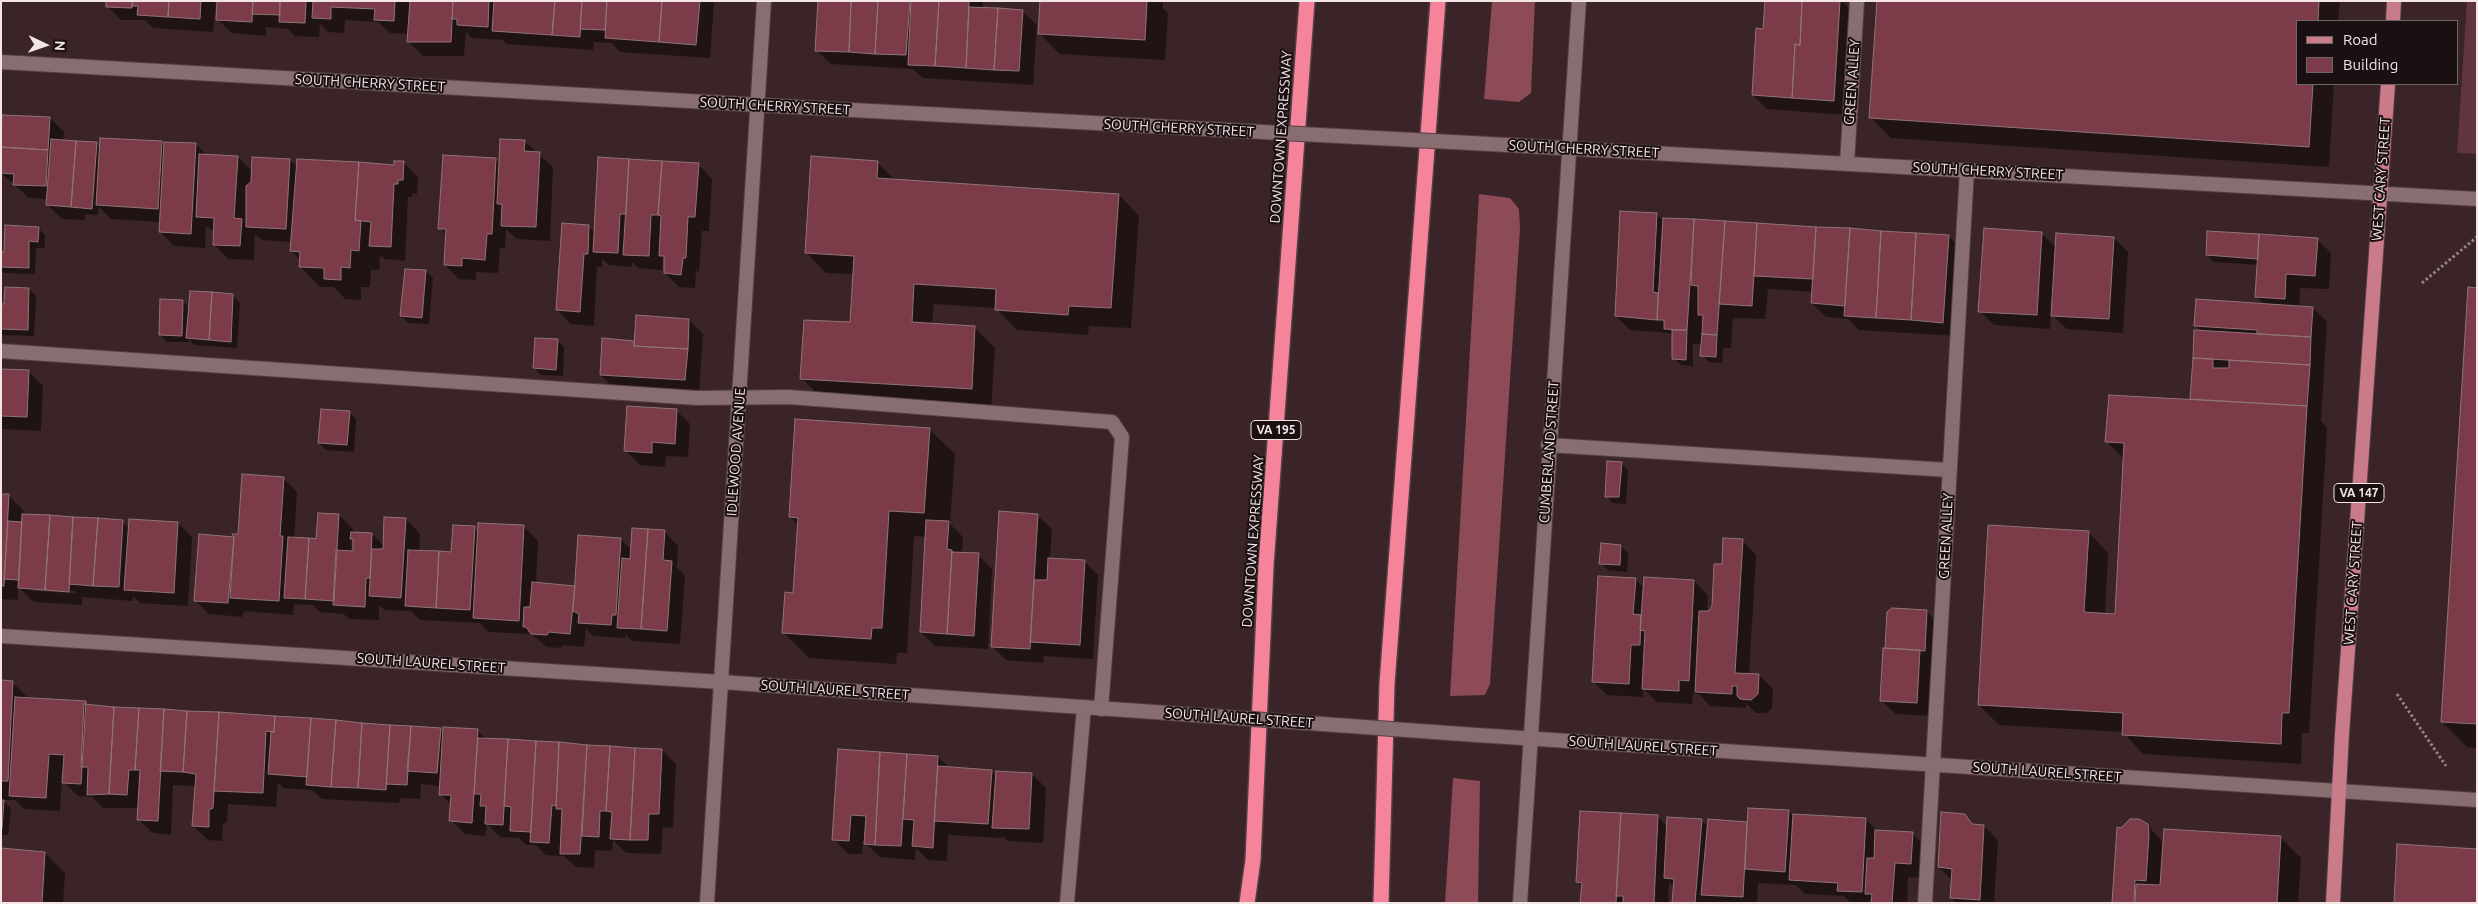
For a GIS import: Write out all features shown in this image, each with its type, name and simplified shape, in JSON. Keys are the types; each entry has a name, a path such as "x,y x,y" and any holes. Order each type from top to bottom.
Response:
{"highway":[{"name":"DOWNTOWN EXPRESSWAY","path":"1245,903 1253,860 1266,566 1307,1"},
{"path":"1381,903 1387,684 1438,1"}],"main road":[{"path":"2393,20 2394,1"},
{"name":"WEST CARY STREET","path":"2333,903 2338,790 2388,85"}],"street":[{"name":"IDLEWOOD AVENUE","path":"707,903 759,105 764,1"},
{"name":"CUMBERLAND STREET","path":"1520,903 1548,445 1579,1"},
{"name":"GREEN ALLEY","path":"1847,163 1857,1"},
{"name":"SOUTH CHERRY STREET","path":"1,62 2477,199"},
{"name":"GREEN ALLEY","path":"1924,903 1967,170"},
{"path":"1,351 687,397 789,397 1112,422 1122,437 1101,709"},
{"path":"1548,445 1949,470"},
{"name":"SOUTH LAUREL STREET","path":"1,636 721,682 1476,735 2477,800"},
{"path":"1067,903 1084,707"}],"path":[{"path":"2422,283 2477,237"},
{"path":"2396,694 2446,766"}],"shaded area":[{"path":"1492,1 1535,1 1531,93 1519,102 1484,99"},
{"path":"2467,1 2477,1 2477,154 2457,153"},
{"path":"1479,194 1510,198 1519,209 1520,228 1490,684 1485,695 1450,696"},
{"path":"1453,778 1480,781 1478,903 1445,903"}],"building":[{"path":"106,1 132,1 132,8 106,7"},
{"path":"133,1 169,1 168,17 137,15 138,6 132,6"},
{"path":"169,1 201,1 200,19 168,17"},
{"path":"217,1 253,1 252,22 216,20"},
{"path":"253,1 280,1 280,15 252,14"},
{"path":"280,1 306,1 305,23 279,22"},
{"path":"313,1 395,1 394,21 374,20 375,9 331,7 331,19 312,18"},
{"path":"410,1 453,1 451,42 407,42"},
{"path":"453,1 489,1 488,27 457,25 457,19 452,19"},
{"path":"494,1 555,1 552,35 492,31"},
{"path":"555,1 582,1 580,37 552,35"},
{"path":"582,1 607,1 605,30 580,29"},
{"path":"607,1 662,1 659,42 605,38"},
{"path":"662,1 700,1 696,45 659,42"},
{"path":"818,1 851,1 849,52 815,51"},
{"path":"851,1 878,1 875,54 849,52"},
{"path":"878,1 910,1 906,55 875,54"},
{"path":"911,1 939,1 935,66 908,65"},
{"path":"939,1 969,1 966,68 935,66"},
{"path":"1040,1 1147,1 1145,40 1038,34"},
{"path":"1765,1 1802,1 1800,45 1795,44 1792,98 1752,95 1756,28 1763,29"},
{"path":"1802,1 1840,1 1834,101 1792,98 1795,44 1800,45"},
{"path":"1877,1 2319,1 2318,20 2296,20 2296,85 2313,85 2309,147 1869,118"},
{"path":"969,7 998,8 994,70 966,68"},
{"path":"998,8 1023,10 1019,71 994,70"},
{"path":"2,115 50,117 48,150 1,147"},
{"path":"100,138 162,141 158,209 96,205"},
{"path":"51,139 76,141 71,207 46,205"},
{"path":"500,139 525,140 524,151 540,152 536,227 501,226 502,204 497,204"},
{"path":"76,141 97,142 92,209 71,207"},
{"path":"164,142 196,143 191,234 159,232"},
{"path":"1,147 48,150 46,186 13,185 14,174 1,173"},
{"path":"199,154 238,156 234,218 242,219 240,246 213,245 214,218 196,217"},
{"path":"443,155 496,158 492,234 487,234 485,260 462,258 462,266 444,265 446,229 438,229"},
{"path":"811,156 878,161 877,178 1119,194 1111,308 1069,306 1068,315 995,310 996,289 914,284 912,322 975,326 972,389 800,379 804,320 850,322 854,256 805,253"},
{"path":"252,157 290,159 286,229 246,227 246,186 251,182"},
{"path":"598,157 629,159 626,214 620,214 618,253 593,252"},
{"path":"297,159 359,162 355,220 361,221 359,251 351,250 350,268 341,267 341,280 324,279 324,268 299,267 300,252 290,251"},
{"path":"629,159 662,161 658,215 651,215 649,256 623,255"},
{"path":"394,161 404,161 403,180 398,180 398,184 394,184 391,247 369,246 371,222 355,220 359,162 394,165"},
{"path":"662,161 699,163 695,217 688,217 686,258 683,258 681,275 664,273 664,256 659,256 661,216 658,215"},
{"path":"1620,211 1657,213 1653,292 1658,293 1657,320 1615,316"},
{"path":"1663,218 1694,219 1687,330 1664,329 1664,320 1657,320"},
{"path":"1694,219 1725,221 1717,335 1702,334 1703,315 1698,315 1698,286 1691,285"},
{"path":"1725,221 1757,223 1752,306 1719,304"},
{"path":"562,223 589,225 588,254 584,254 580,312 556,310"},
{"path":"1757,223 1816,227 1813,279 1754,276"},
{"path":"5,225 39,227 38,242 29,241 29,268 1,267 1,252 4,252"},
{"path":"1816,227 1850,228 1845,306 1811,303"},
{"path":"1850,228 1881,231 1876,318 1844,316"},
{"path":"1984,228 2042,232 2037,315 1978,312"},
{"path":"1881,231 1916,233 1911,320 1876,318"},
{"path":"2207,231 2259,234 2258,259 2206,255"},
{"path":"1916,233 1949,235 1943,323 1911,320"},
{"path":"2056,233 2114,237 2109,319 2051,316"},
{"path":"2259,234 2318,238 2315,276 2286,274 2285,299 2255,297"},
{"path":"405,269 426,270 422,318 400,316"},
{"path":"5,287 29,288 28,330 1,329 1,304 4,304"},
{"path":"2468,287 2477,288 2477,724 2441,722"},
{"path":"190,291 212,292 209,340 186,338"},
{"path":"212,292 233,294 231,342 209,340"},
{"path":"160,299 183,300 182,336 159,335"},
{"path":"2196,299 2313,307 2311,337 2257,334 2257,330 2194,326"},
{"path":"636,315 689,319 688,349 634,346"},
{"path":"1672,330 1687,330 1686,360 1672,359"},
{"path":"2194,330 2311,337 2310,365 2193,358"},
{"path":"1702,334 1717,335 1716,357 1700,356"},
{"path":"535,338 558,339 556,370 533,368"},
{"path":"602,338 634,341 634,346 688,349 685,380 600,375"},
{"path":"2193,358 2213,359 2213,368 2229,368 2229,360 2310,365 2307,406 2190,399"},
{"path":"1,369 29,370 27,417 1,416"},
{"path":"2109,395 2307,406 2289,713 2282,713 2281,744 2122,735 2123,713 1978,705 1988,525 2089,531 2084,612 2115,614 2124,443 2105,442"},
{"path":"627,406 677,409 675,444 652,442 652,453 624,451"},
{"path":"321,409 350,411 347,445 318,443"},
{"path":"795,419 930,428 924,513 889,511 882,628 872,628 871,639 782,633 785,592 793,593 798,518 789,517"},
{"path":"1607,461 1622,462 1619,497 1605,497"},
{"path":"242,474 284,477 280,536 283,536 279,601 230,598 234,537 232,534 238,534"},
{"path":"1,494 9,494 4,586 1,586"},
{"path":"999,511 1038,514 1030,649 991,647"},
{"path":"318,513 339,514 334,601 305,599 309,538 316,539"},
{"path":"22,514 50,515 45,590 18,588"},
{"path":"50,515 73,517 69,592 45,590"},
{"path":"73,517 98,518 93,586 69,584"},
{"path":"384,517 406,518 401,598 369,596 372,549 383,549"},
{"path":"98,518 123,520 119,587 93,586"},
{"path":"129,519 178,522 174,593 124,590"},
{"path":"926,520 949,521 947,549 952,550 947,634 920,632"},
{"path":"8,521 22,522 19,580 4,579"},
{"path":"478,523 524,525 519,621 473,618"},
{"path":"453,525 475,526 470,610 436,608 439,551 451,552"},
{"path":"632,528 648,529 641,629 617,628 622,558 630,559"},
{"path":"648,529 665,530 663,560 672,561 667,631 641,629"},
{"path":"351,532 372,533 370,578 366,578 365,607 333,605 336,550 353,551 353,539 350,539"},
{"path":"199,534 234,537 228,603 194,601"},
{"path":"578,535 621,538 616,615 612,615 611,625 578,623 579,614 573,611"},
{"path":"288,537 309,538 305,599 284,598"},
{"path":"1723,538 1743,539 1735,673 1759,674 1758,694 1751,700 1740,699 1737,696 1737,686 1732,686 1732,694 1695,692 1699,611 1709,611 1712,606 1714,564 1722,564"},
{"path":"1601,543 1621,545 1620,565 1599,564"},
{"path":"408,550 439,551 436,608 405,606"},
{"path":"952,552 979,553 974,636 947,634"},
{"path":"1048,558 1085,560 1080,645 1030,642 1034,580 1047,580"},
{"path":"1598,576 1636,578 1633,614 1641,615 1640,645 1631,645 1629,684 1592,682"},
{"path":"1644,577 1694,580 1689,681 1679,680 1679,691 1642,689 1645,631 1640,630"},
{"path":"532,582 575,586 570,634 549,632 547,635 531,634 526,627 523,627 524,607 530,607"},
{"path":"1892,608 1927,610 1925,651 1885,648 1887,612"},
{"path":"1883,648 1920,650 1917,703 1880,701"},
{"path":"1,680 13,681 8,781 1,781"},
{"path":"15,697 86,701 81,784 62,783 64,755 49,754 46,798 9,796"},
{"path":"84,704 114,707 109,794 87,795 88,767 81,767"},
{"path":"114,707 139,708 135,770 129,770 127,795 109,794"},
{"path":"139,708 164,709 158,821 137,820 140,770 135,770"},
{"path":"164,709 187,711 183,772 160,771"},
{"path":"187,711 219,712 213,808 209,810 209,827 192,826 196,774 183,772"},
{"path":"219,712 275,716 274,732 266,731 263,793 214,791"},
{"path":"275,716 311,718 307,777 268,774 271,732 274,732"},
{"path":"311,718 336,720 331,787 306,785"},
{"path":"336,720 362,723 358,788 331,787"},
{"path":"362,723 390,725 386,790 358,788"},
{"path":"390,725 411,726 407,785 386,784"},
{"path":"411,726 441,728 437,773 407,771"},
{"path":"443,727 478,729 472,823 449,821 451,795 439,795"},
{"path":"478,738 508,739 503,825 485,824 486,806 480,806 481,794 474,794"},
{"path":"508,739 536,741 531,832 510,831 511,807 504,806"},
{"path":"536,741 559,742 556,806 552,805 549,843 530,842"},
{"path":"559,742 587,745 580,854 560,854 562,809 556,809"},
{"path":"587,745 610,746 606,811 600,811 599,837 582,836"},
{"path":"610,746 635,748 630,840 610,839 612,812 606,811"},
{"path":"635,748 662,749 659,814 649,814 648,840 630,840"},
{"path":"838,749 880,752 875,845 864,844 866,816 851,815 849,841 832,840"},
{"path":"880,752 907,754 901,846 875,845"},
{"path":"907,754 938,756 933,848 912,846 914,820 903,819"},
{"path":"938,766 992,770 988,824 934,821"},
{"path":"996,771 1032,773 1029,829 992,828"},
{"path":"1,800 4,800 2,829 1,829"},
{"path":"1748,808 1789,810 1785,872 1745,869"},
{"path":"1580,811 1621,813 1616,903 1580,903 1582,883 1576,882"},
{"path":"1941,812 1965,814 1972,824 1984,825 1980,900 1950,898 1952,869 1938,867"},
{"path":"1621,813 1658,815 1654,903 1623,903 1623,896 1616,896"},
{"path":"1793,814 1866,818 1862,892 1837,891 1838,883 1789,880"},
{"path":"1667,817 1702,819 1695,903 1672,903 1674,879 1664,878"},
{"path":"1708,819 1747,822 1743,897 1701,895"},
{"path":"2130,819 2139,819 2148,824 2146,881 2135,880 2134,903 2112,903 2117,827 2121,828"},
{"path":"2164,829 2281,836 2277,903 2135,903 2136,884 2160,885"},
{"path":"1875,830 1913,832 1911,864 1895,863 1892,903 1871,903 1872,894 1865,894 1867,858 1874,858"},
{"path":"2397,844 2477,849 2477,903 2394,903"},
{"path":"1,848 45,852 42,903 1,903"}]}
